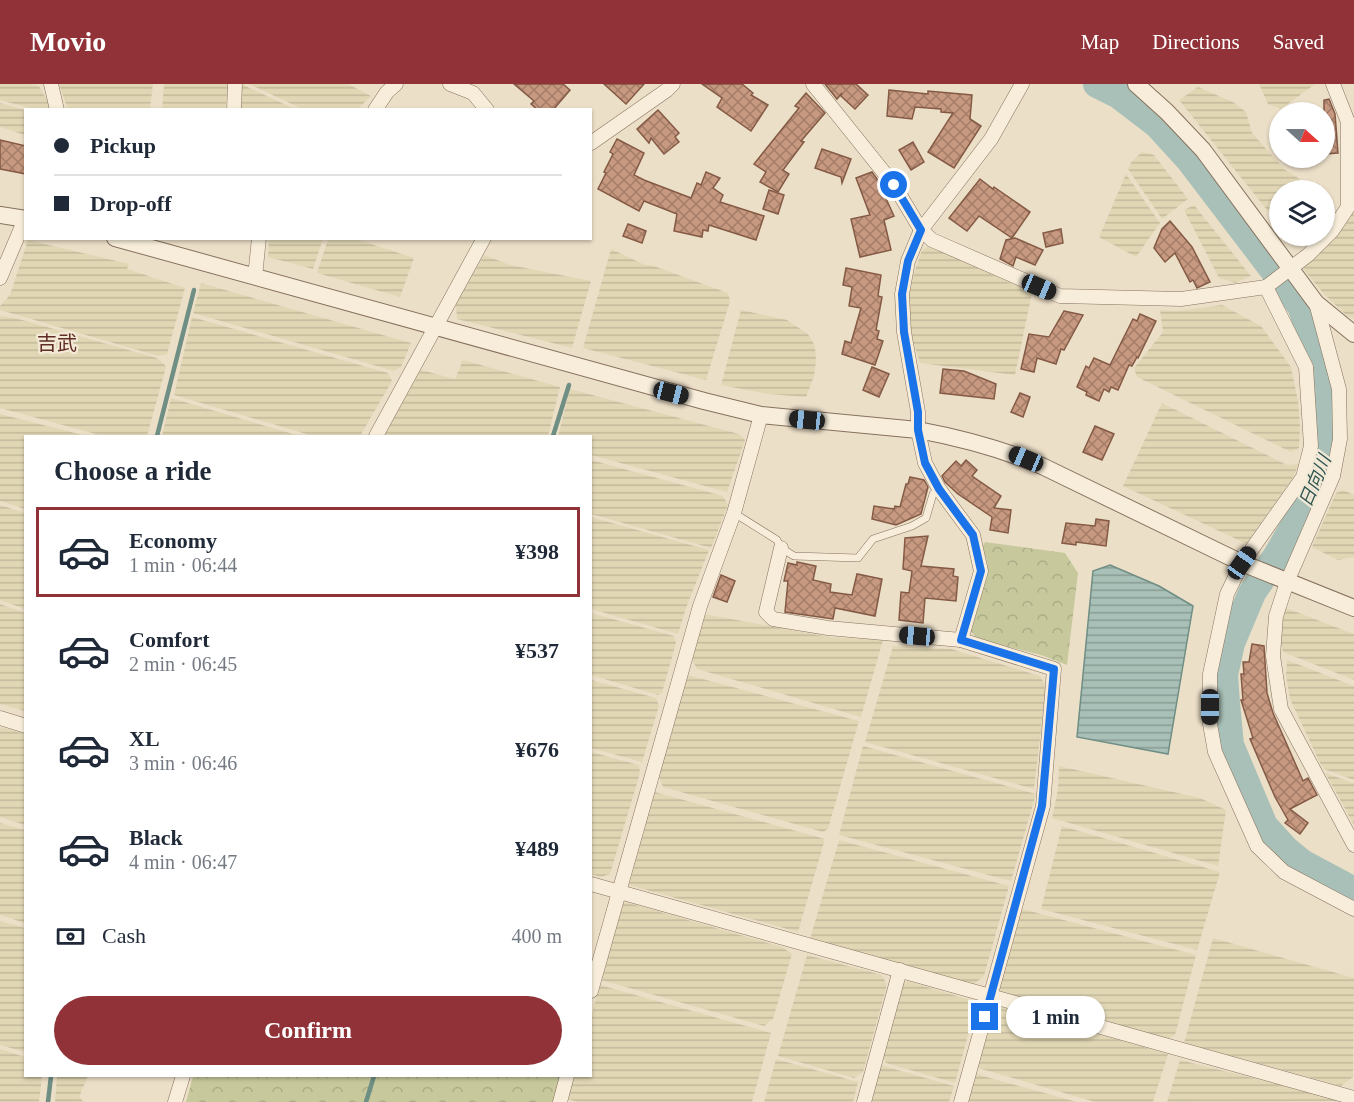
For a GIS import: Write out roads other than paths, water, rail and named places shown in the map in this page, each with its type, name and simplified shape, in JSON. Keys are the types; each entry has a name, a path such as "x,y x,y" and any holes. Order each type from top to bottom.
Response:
{"street":[{"path":"51,84 57,108"},
{"path":"234,108 236,84"},
{"path":"376,108 387,92 396,84"},
{"path":"450,84 473,93 485,108"},
{"path":"592,142 673,84"},
{"path":"813,84 894,185 921,230 932,240 1060,296 1181,299 1266,287 1308,255 1332,231 1348,207 1348,122 1333,84"},
{"path":"1136,84 1167,112 1203,150 1316,303 1354,334"},
{"path":"961,640 981,571 973,535 939,489 925,463 904,332 902,294 908,261 921,230 991,140 1020,88"},
{"path":"0,215 24,219"},
{"path":"0,278 24,221"},
{"path":"122,240 654,389 761,415 918,430 1010,452 1248,565 1354,608"},
{"path":"255,277 259,240"},
{"path":"377,435 483,240"},
{"path":"1266,287 1306,367 1311,446 1303,477 1248,565 1227,594 1210,674 1210,724 1215,752 1257,846 1284,872 1354,909"},
{"path":"1316,303 1339,388 1340,439 1333,476 1284,580 1276,616 1273,656 1281,709 1354,845"},
{"path":"592,987 700,606 734,513 761,415"},
{"path":"781,548 766,612 774,619 828,628 961,640 1054,669 1042,806 961,1102"},
{"path":"0,718 24,725"},
{"path":"592,884 1354,1098"},
{"path":"864,1102 900,970"},
{"path":"176,1102 183,1077"},
{"path":"560,1102 567,1077"}],"lane":[{"path":"734,513 777,540 781,548 794,556 858,558 873,539 912,526 926,518 933,494 939,489"}],"waterway":[{"name":"日向川","path":"1097,84 1119,95 1157,124 1189,159 1301,306 1318,355 1328,394 1331,426 1328,456 1315,490 1278,554 1252,593 1231,643 1224,675 1230,745 1264,826 1285,849 1302,863 1354,891"},
{"path":"157,435 194,290"},
{"path":"553,435 569,385"},
{"path":"48,1102 51,1077"},
{"path":"366,1102 374,1077"}],"district":[{"name":"吉武","path":"57,343"}]}
